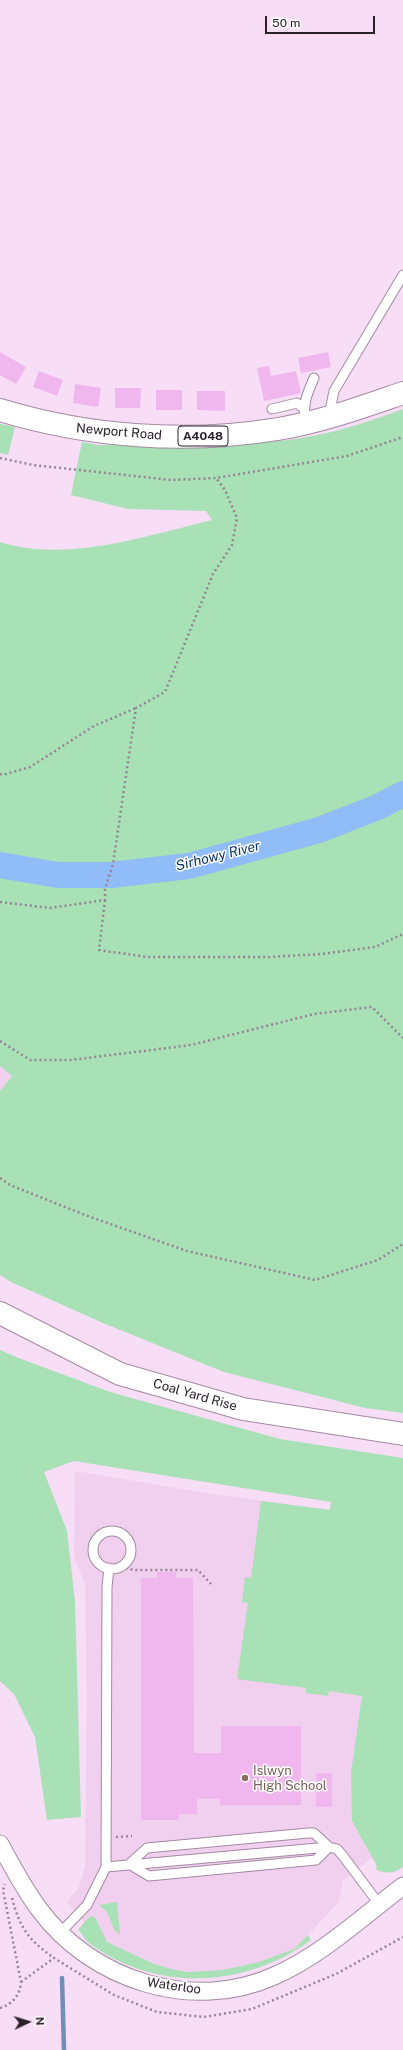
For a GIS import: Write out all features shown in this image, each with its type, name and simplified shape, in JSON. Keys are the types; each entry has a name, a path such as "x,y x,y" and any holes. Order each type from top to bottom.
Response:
{"main road":[{"name":"Newport Road","path":"1,410 42,423 84,430 133,435 202,436 244,434 304,416 328,418 403,393"},
{"name":"Coal Yard Rise","path":"0,1312 120,1374 244,1409 403,1434"}],"street":[{"name":"Waterloo","path":"0,1844 39,1909 60,1933 83,1954 120,1974 156,1986 190,1991 208,1991 239,1987 274,1976 306,1959 403,1886"}],"lane":[{"path":"328,418 334,391 403,275"},
{"path":"304,416 305,398 314,378"},
{"path":"272,409 297,403 304,416"},
{"path":"108,1531 121,1533 129,1543 129,1556 122,1566 109,1568 98,1562 93,1550 97,1538 108,1531"},
{"path":"60,1933 87,1905 106,1867 108,1849 107,1587 109,1568"},
{"path":"128,1864 147,1848 314,1832 330,1847"},
{"path":"106,1867 330,1847 336,1849 343,1856 379,1904"},
{"path":"128,1864 149,1876 316,1860 330,1847"}],"path":[{"path":"0,458 33,465 171,480 216,478 347,456 403,437"},
{"path":"0,774 3,775 30,767 94,726 136,708 165,692 213,574 232,545 237,518 225,490 216,478"},
{"path":"136,708 112,864 105,889 99,950 147,957 269,957 322,954 375,947 403,934"},
{"path":"0,902 50,908 105,900"},
{"path":"0,1041 30,1060 71,1060 191,1045 314,1014 372,1007 403,1038"},
{"path":"0,1178 10,1185 85,1216 187,1252 315,1280 378,1260 403,1244"},
{"path":"122,1566 133,1570 198,1570 211,1584"},
{"path":"115,1837 132,1836"},
{"path":"0,2008 8,2005 15,1998 20,1990 21,1982 3,1890 7,1879 10,1886"},
{"path":"11,1893 21,1924 33,1942 54,1958"}],"shaded area":[{"path":"0,1066 12,1076 0,1091"},
{"name":"Islwyn High School","path":"75,1471 206,1493 330,1510 356,1505 372,1858 343,1880 339,1902 295,1949 259,1962 223,1970 189,1972 171,1969 154,1964 107,1942 84,1922 67,1902 79,1887 85,1866 87,1698 85,1585 74,1556"}],"green space":[{"path":"403,409 403,1413 365,1408 224,1372 103,1323 11,1282 0,1275 0,1091 12,1076 0,1066 0,542 26,548 52,550 79,548 133,540 212,520 206,511 128,509 71,495 82,442 97,445 221,445 270,442 309,437 336,431"},
{"path":"0,424 15,427 8,455 0,453"},
{"path":"0,1350 110,1392 280,1439 403,1458 403,1867 396,1871 389,1872 382,1872 375,1869 377,1866 352,1821 351,1773 362,1696 329,1691 328,1696 306,1693 306,1688 237,1679 248,1603 242,1602 245,1577 251,1578 261,1501 330,1510 331,1502 74,1461 44,1472 67,1531 75,1601 81,1817 47,1820 35,1737 14,1694 0,1681"},
{"path":"117,1902 120,1934 115,1931 107,1912 99,1905"},
{"path":"92,1916 96,1919 107,1942 154,1964 188,1972 223,1970 259,1962 294,1949 308,1935 311,1940 286,1956 258,1968 230,1975 201,1978 172,1977 143,1970 115,1959 89,1943 78,1930 88,1918"}],"building":[{"path":"0,352 26,367 16,384 0,375"},
{"path":"328,352 331,367 301,373 298,358"},
{"path":"269,366 271,376 296,371 301,393 264,401 257,368"},
{"path":"39,371 63,380 57,396 33,387"},
{"path":"75,384 101,388 98,407 73,403"},
{"path":"115,388 141,388 140,408 115,408"},
{"path":"156,390 182,390 182,410 156,410"},
{"path":"197,391 225,391 225,411 197,410"},
{"path":"157,1572 176,1572 176,1578 193,1578 194,1753 221,1753 221,1726 301,1726 301,1805 220,1805 220,1799 197,1799 197,1814 179,1814 179,1820 141,1820 141,1578 157,1578"},
{"path":"316,1773 332,1773 332,1807 316,1807"}],"waterway":[{"name":"Sirhowy River","path":"0,865 58,875 111,875 189,866 319,830 378,807 403,794"},
{"path":"62,1978 64,2050"}],"place":[{"name":"Islwyn High School","path":"245,1778"}]}
